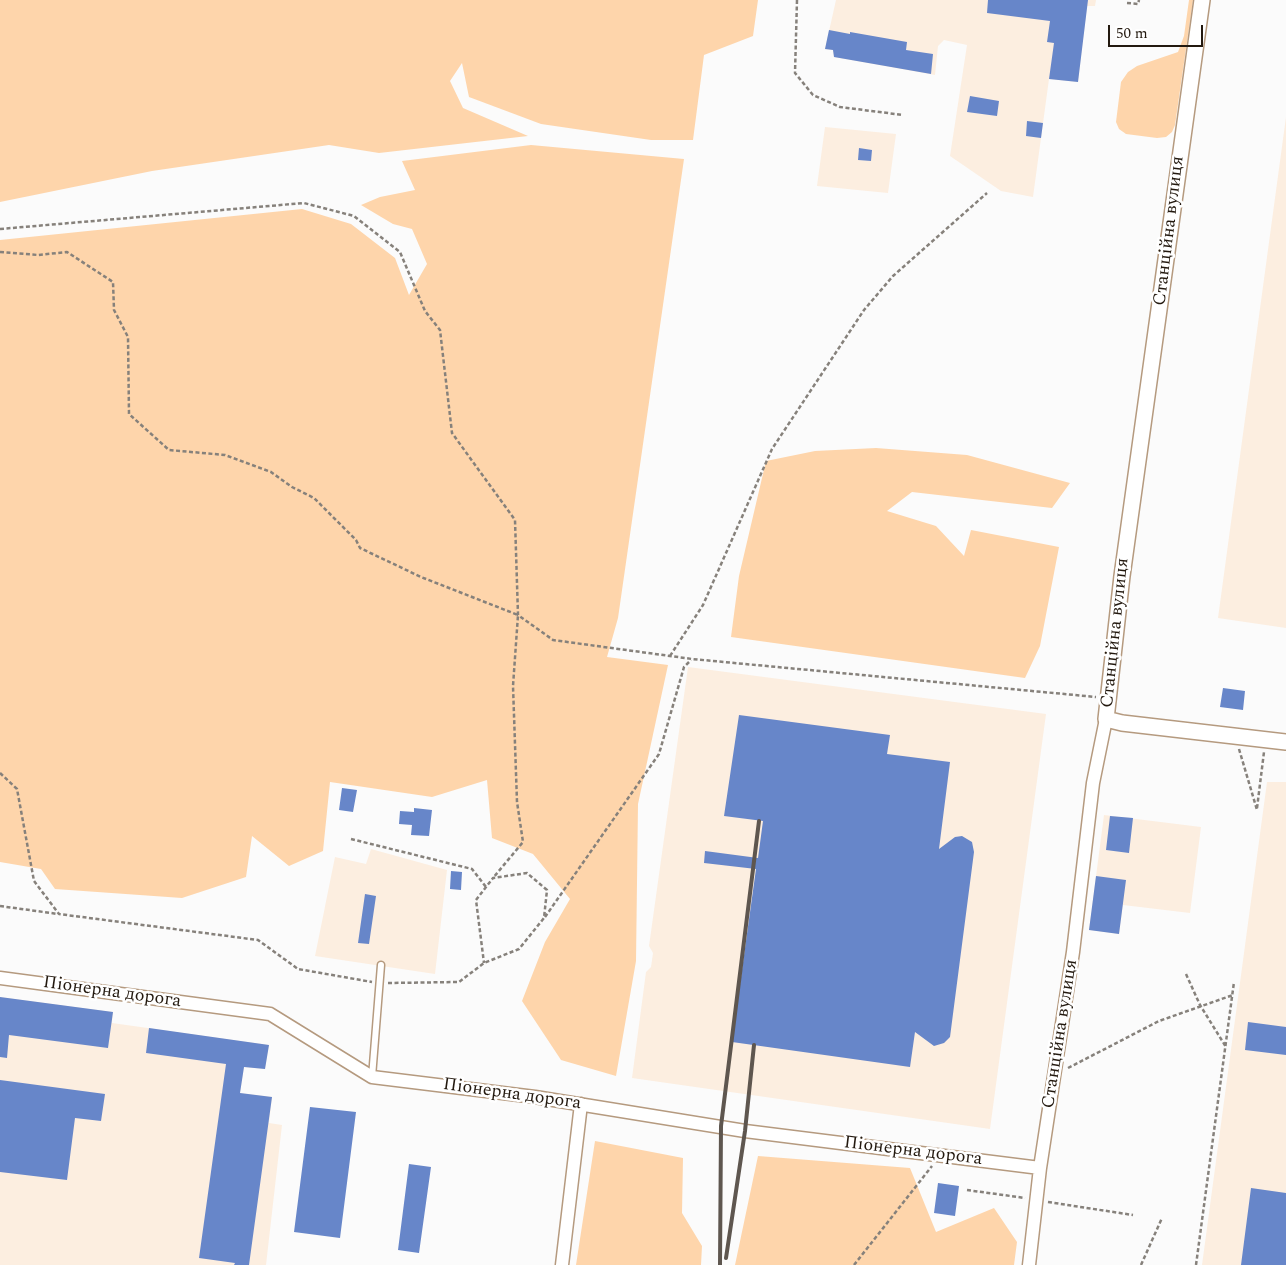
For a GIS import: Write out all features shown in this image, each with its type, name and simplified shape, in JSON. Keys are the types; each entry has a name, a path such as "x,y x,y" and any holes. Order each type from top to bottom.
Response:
{"street":[{"name":"Станційна вулиця","path":"1029,1265 1040,1168 1073,952 1093,783 1109,698 1122,576 1202,0"},
{"path":"1106,719 1122,723 1286,742"},
{"name":"Піонерна дорога","path":"0,978 270,1014 372,1077 581,1104 745,1131 1040,1168"},
{"path":"562,1265 581,1104"}],"lane":[{"path":"372,1077 381,965"}],"path":[{"path":"797,0 795,72 813,95 840,107 903,115"},
{"path":"1127,3 1138,4 1139,0"},
{"path":"670,656 703,605 772,449 864,310 893,276 926,244 987,193"},
{"path":"0,229 304,203 354,216 400,252 425,311 440,330 452,433 515,520 518,615 513,686 517,802 523,842 476,900 484,964"},
{"path":"0,252 38,255 67,252 113,282 114,310 128,337 129,414 169,450 225,455 271,472 292,487 314,498 356,540 360,548 421,577 518,615 553,640 692,659 1109,698"},
{"path":"0,906 258,940 298,969 379,983 459,982 484,964 518,949 544,918 659,754 684,666 692,659"},
{"path":"1234,735 1257,810 1266,739"},
{"path":"0,773 17,789 34,881 59,914"},
{"path":"351,839 472,869 486,887"},
{"path":"492,878 527,873 547,890 544,918"},
{"path":"1186,974 1200,1005 1226,1047"},
{"path":"1196,1265 1234,982"},
{"path":"1055,1074 1159,1021 1200,1005 1233,995"},
{"path":"854,1265 940,1156"},
{"path":"1141,1265 1162,1218"}],"shaded area":[{"path":"0,0 758,0 753,36 704,55 693,140 651,140 541,124 469,97 462,63 450,81 463,108 528,136 379,153 329,145 152,171 0,202"},
{"path":"836,0 1096,0 1095,6 1087,6 1078,82 1049,79 1033,197 1001,191 950,156 967,45 944,40 938,46 935,75 834,57 833,50 825,49"},
{"path":"1189,0 1193,0 1175,125 1172,132 1166,137 1157,138 1126,134 1119,129 1116,122 1121,82 1128,72 1137,66 1178,52 1184,36"},
{"path":"1286,117 1286,628 1218,618"},
{"path":"825,127 896,134 888,193 817,186"},
{"path":"531,145 684,159 618,618 607,657 668,665 638,804 636,961 616,1076 561,1060 522,1001 545,942 570,899 533,854 492,838 487,780 432,797 330,782 323,851 289,866 252,836 246,877 182,898 55,889 41,869 0,862 0,240 302,209 351,224 395,258 409,295 427,264 412,229 393,224 361,205 380,197 415,190 402,161"},
{"path":"876,448 967,455 1070,483 1052,508 912,492 887,511 936,526 964,556 971,530 1059,547 1040,646 1025,678 731,637 739,576 766,461 815,451"},
{"path":"688,667 1046,714 990,1129 632,1078 646,972 651,967 653,953 649,946"},
{"path":"1267,782 1286,782 1286,1265 1202,1265"},
{"path":"1104,815 1201,827 1190,913 1123,905 1119,934 1089,930"},
{"path":"371,849 447,870 435,974 315,956 335,857 366,864"},
{"path":"0,997 113,1012 112,1023 269,1045 265,1069 244,1067 240,1093 272,1097 269,1123 282,1125 266,1265 0,1265"},
{"path":"595,1141 683,1158 682,1213 702,1246 701,1265 576,1265"},
{"path":"758,1156 910,1168 936,1232 994,1208 1017,1242 1014,1265 735,1265"}],"building":[{"path":"988,0 1088,0 1078,82 1049,79 1054,43 1047,42 1050,21 987,13"},
{"path":"829,30 907,42 906,50 933,54 931,74 834,57 833,50 825,49"},
{"path":"970,96 999,101 997,116 967,112"},
{"path":"1027,121 1043,123 1041,138 1026,136"},
{"path":"859,148 872,150 871,161 858,160"},
{"path":"1223,688 1245,691 1243,710 1220,707"},
{"path":"739,715 890,735 887,754 950,762 939,849 955,837 962,836 972,842 974,852 950,1037 944,1043 934,1046 915,1032 910,1067 732,1042 756,869 704,863 705,851 758,858 763,821 724,816"},
{"path":"342,788 357,790 353,812 339,810"},
{"path":"414,808 432,810 429,836 411,835 412,825 399,824 400,811 414,812"},
{"path":"1110,816 1133,818 1129,853 1106,850"},
{"path":"451,871 462,872 461,890 450,889"},
{"path":"1096,876 1126,880 1119,934 1089,930"},
{"path":"365,894 376,896 369,944 358,943"},
{"path":"0,997 113,1012 108,1048 9,1035 7,1058 0,1057"},
{"path":"1248,1022 1286,1027 1286,1055 1245,1050"},
{"path":"149,1028 269,1045 265,1069 244,1067 240,1093 272,1097 249,1265 234,1265 235,1263 199,1258 226,1064 146,1053"},
{"path":"0,1080 105,1094 101,1121 75,1118 67,1180 0,1172"},
{"path":"310,1107 356,1112 340,1238 294,1232"},
{"path":"409,1164 431,1167 419,1253 398,1250"},
{"path":"938,1183 959,1186 955,1216 934,1213"},
{"path":"1251,1188 1286,1193 1286,1265 1241,1265"}],"railway":[{"path":"720,1265 721,1126 759,821"},
{"path":"726,1258 745,1131 754,1045"}]}
